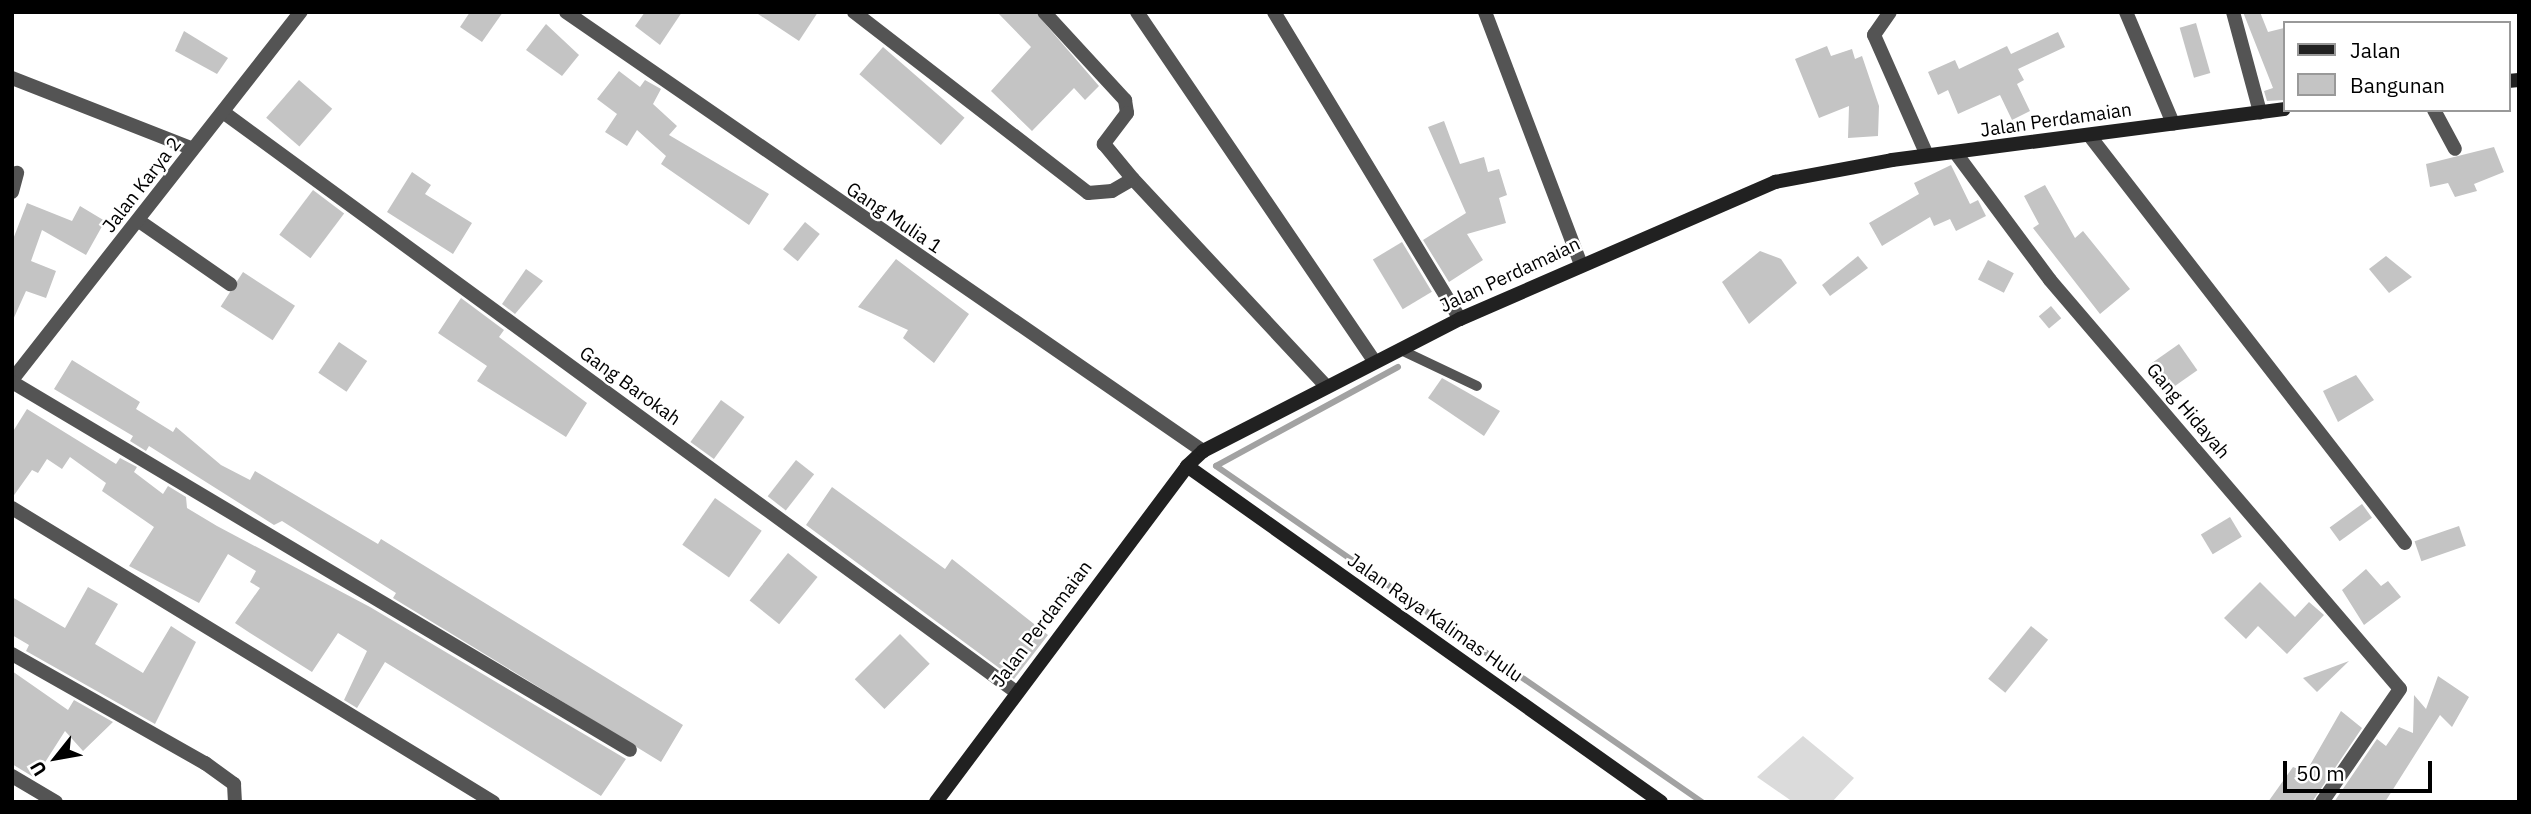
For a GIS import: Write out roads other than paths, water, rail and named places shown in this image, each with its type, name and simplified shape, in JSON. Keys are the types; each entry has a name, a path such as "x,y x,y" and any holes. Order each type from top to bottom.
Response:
{"street":[{"name":"Jalan Karya 2","path":"12,381 301,12"},
{"name":"Gang Mulia 1","path":"566,12 1203,451"},
{"path":"854,12 1088,193 1112,191 1133,179"},
{"path":"1044,12 1125,100 1127,113 1104,144 1133,179 1326,387"},
{"path":"1137,12 1375,362"},
{"path":"1274,12 1460,318"},
{"path":"1485,12 1580,262"},
{"path":"1890,12 1874,36 1927,155"},
{"path":"2126,12 2173,123"},
{"path":"2232,12 2260,112"},
{"path":"12,78 193,149"},
{"name":"Jalan Perdamaian","path":"936,802 1187,466 1203,451 1460,318 1580,262 1764,186 1927,155 2282,109"},
{"name":"Gang Barokah","path":"223,112 1016,692"},
{"path":"2435,112 2455,149"},
{"path":"2089,135 2405,543"},
{"name":"Gang Hidayah","path":"1955,152 2050,280 2400,689 2322,802"},
{"path":"12,192 17,173"},
{"path":"139,220 230,284"},
{"path":"12,381 630,750"},
{"name":"Jalan Raya Kalimas Hulu","path":"1187,466 1661,802"},
{"path":"12,508 493,802"},
{"path":"12,654 205,763 234,784 235,802"},
{"path":"12,776 56,802"}],"lane":[{"path":"1401,350 1477,386"}],"waterway":[{"path":"1398,367 1216,466 1702,802"}]}
